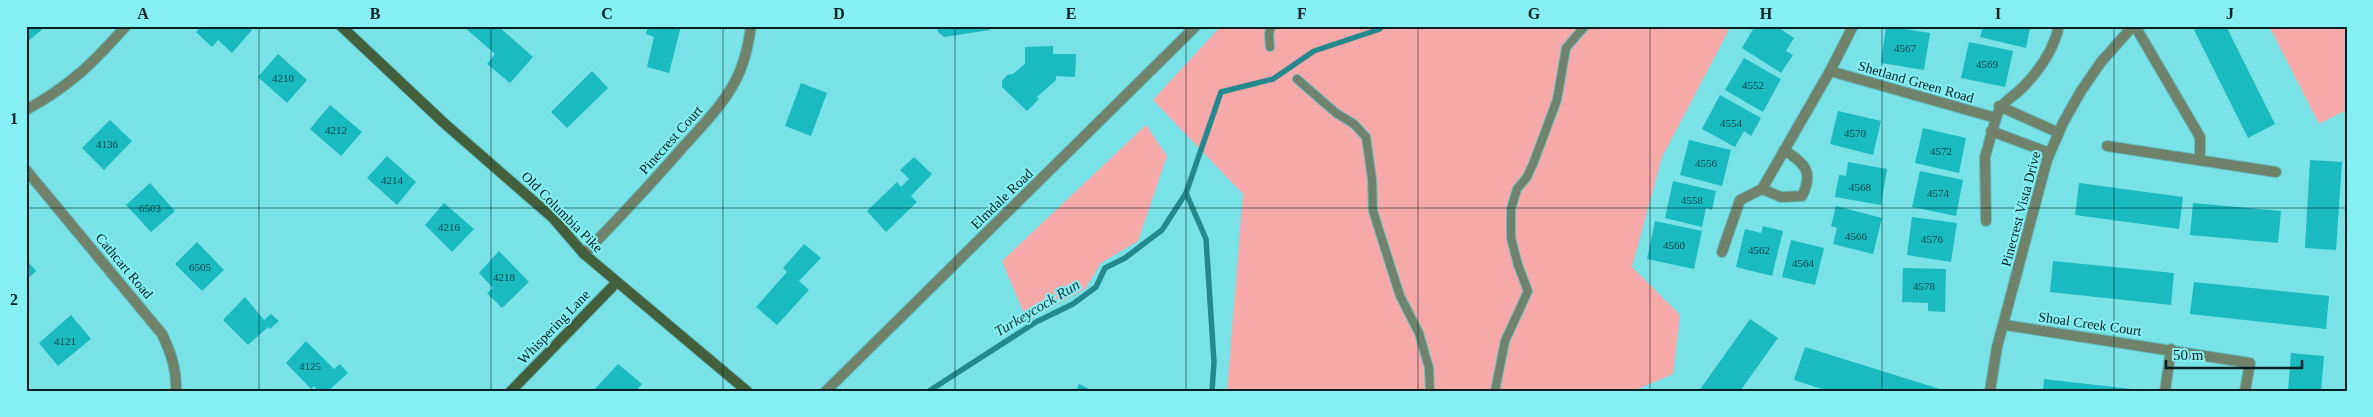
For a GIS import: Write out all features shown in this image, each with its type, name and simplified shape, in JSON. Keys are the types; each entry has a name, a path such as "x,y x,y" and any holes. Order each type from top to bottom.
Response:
{"street":[{"path":"26,110 55,94 78,77 126,26"},
{"name":"Old Columbia Pike","path":"341,26 444,122 553,218 584,254 748,391"},
{"name":"Pinecrest Court","path":"584,254 632,204 714,112 740,72 747,51 751,26"},
{"name":"Elmdale Road","path":"826,391 1196,26"},
{"path":"1722,252 1740,200 1762,188 1830,72 1853,26"},
{"path":"1986,221 1985,157 1991,130 2000,106 2025,85 2040,65 2059,26"},
{"path":"2134,26 2200,136 2200,160"},
{"name":"Pinecrest Vista Drive","path":"1990,391 1997,348 2050,153 2081,91 2101,62 2134,26"},
{"name":"Shetland Green Road","path":"1830,72 1996,118"},
{"path":"2000,106 2059,133"},
{"path":"1991,130 2050,153"},
{"path":"2107,146 2276,172"},
{"path":"1762,188 1780,197 1802,196 1808,184 1806,169 1799,159 1784,150"},
{"name":"Cathcart Road","path":"26,170 162,334 172,355 177,377 176,391"},
{"name":"Whispering Lane","path":"510,391 617,282"},
{"name":"Shoal Creek Court","path":"2004,325 2250,363 2246,391"},
{"path":"2165,391 2171,350"}],"lane":[{"path":"1270,47 1269,34 1271,26"},
{"path":"1495,391 1505,342 1528,290 1518,265 1511,238 1511,209 1517,189 1527,178 1533,164 1557,100 1566,48 1585,26"},
{"path":"1297,79 1336,113 1354,124 1366,137 1372,179 1373,211 1400,296 1419,333 1429,368 1430,391"}],"shaded area":[{"path":"1221,26 1731,26 1662,157 1632,267 1680,315 1673,374 1633,391 1227,391 1243,194 1153,100"},
{"path":"2269,26 2347,26 2347,110 2319,124"},
{"path":"1146,125 1167,156 1138,241 1101,263 1085,289 1027,321 1002,261"}],"building":[{"path":"26,26 42,26 44,28 26,43"},
{"path":"201,26 248,26 252,30 232,53 218,40 212,47 196,32"},
{"path":"463,26 498,26 533,57 510,83 487,64 495,54"},
{"path":"648,26 681,26 669,73 647,67 654,37 646,34"},
{"path":"937,26 992,26 990,30 944,37 938,32"},
{"path":"1755,26 1776,26 1794,38 1786,51 1793,55 1781,73 1742,48"},
{"path":"1886,26 1930,33 1924,70 1881,63"},
{"path":"1983,26 2023,26 2030,28 2026,48 1980,37"},
{"path":"2201,26 2226,26 2275,124 2248,138 2194,30"},
{"path":"1969,42 2013,51 2005,87 1961,78"},
{"path":"1053,46 1053,54 1076,54 1075,77 1056,76 1056,80 1037,97 1039,99 1027,111 1002,87 1002,81 1007,75 1013,74 1025,64 1025,47"},
{"path":"278,54 307,80 287,103 258,77"},
{"path":"1744,58 1781,79 1763,112 1725,90"},
{"path":"592,71 608,88 567,128 551,112"},
{"path":"801,83 827,93 811,136 785,126"},
{"path":"1720,95 1761,118 1751,136 1744,131 1735,147 1702,129"},
{"path":"330,105 362,132 341,156 310,129"},
{"path":"1838,111 1881,121 1873,155 1830,144"},
{"path":"110,120 132,141 104,170 82,148"},
{"path":"1923,128 1966,138 1959,173 1915,163"},
{"path":"1689,140 1731,150 1722,186 1680,175"},
{"path":"387,156 416,182 397,205 367,178"},
{"path":"914,157 932,174 911,196 917,202 886,232 867,211 897,182 901,187 909,179 900,170"},
{"path":"2310,160 2342,162 2336,250 2305,248"},
{"path":"1848,162 1887,169 1881,205 1835,197 1839,175 1846,176"},
{"path":"1920,171 1963,180 1956,216 1912,207"},
{"path":"1673,181 1716,191 1712,210 1706,208 1702,227 1665,218"},
{"path":"150,183 175,211 151,232 126,205"},
{"path":"2079,183 2183,197 2179,229 2075,215"},
{"path":"444,203 474,229 452,252 425,225"},
{"path":"2193,203 2281,211 2278,243 2190,235"},
{"path":"1836,206 1882,218 1873,254 1833,244 1837,228 1831,226"},
{"path":"1912,217 1957,223 1951,262 1907,255"},
{"path":"1655,221 1702,231 1694,269 1647,259"},
{"path":"1763,226 1783,231 1772,276 1736,267 1745,229 1761,233"},
{"path":"1791,240 1824,248 1815,285 1782,277"},
{"path":"197,242 224,270 202,291 175,264"},
{"path":"804,244 821,258 799,281 809,290 777,325 756,307 787,272 783,268"},
{"path":"499,251 529,282 502,308 487,293 493,288 479,273"},
{"path":"26,259 36,271 26,280"},
{"path":"2053,261 2174,273 2171,305 2050,292"},
{"path":"1903,268 1946,269 1945,312 1928,311 1928,303 1902,302"},
{"path":"2194,282 2329,296 2326,329 2190,314"},
{"path":"245,297 264,320 271,314 279,321 270,329 268,327 248,345 223,320"},
{"path":"71,315 91,339 58,366 39,343"},
{"path":"1750,319 1778,338 1740,391 1699,391"},
{"path":"306,341 334,369 340,364 348,373 328,391 318,391 314,386 311,389 286,363"},
{"path":"1805,347 1943,391 1828,391 1794,380"},
{"path":"2291,353 2324,356 2321,391 2288,391"},
{"path":"618,364 642,384 636,391 593,391"},
{"path":"2044,379 2131,389 2131,391 2043,391"},
{"path":"1079,384 1093,391 1076,391"}],"waterway":[{"name":"Turkeycock Run","path":"929,391 1036,322 1073,304 1096,287 1105,268 1125,258 1162,230 1186,193 1221,92 1273,79 1314,51 1380,29 1381,26"},
{"name":"Turkeycock Run","path":"1186,193 1206,239 1214,362 1212,391"}]}
